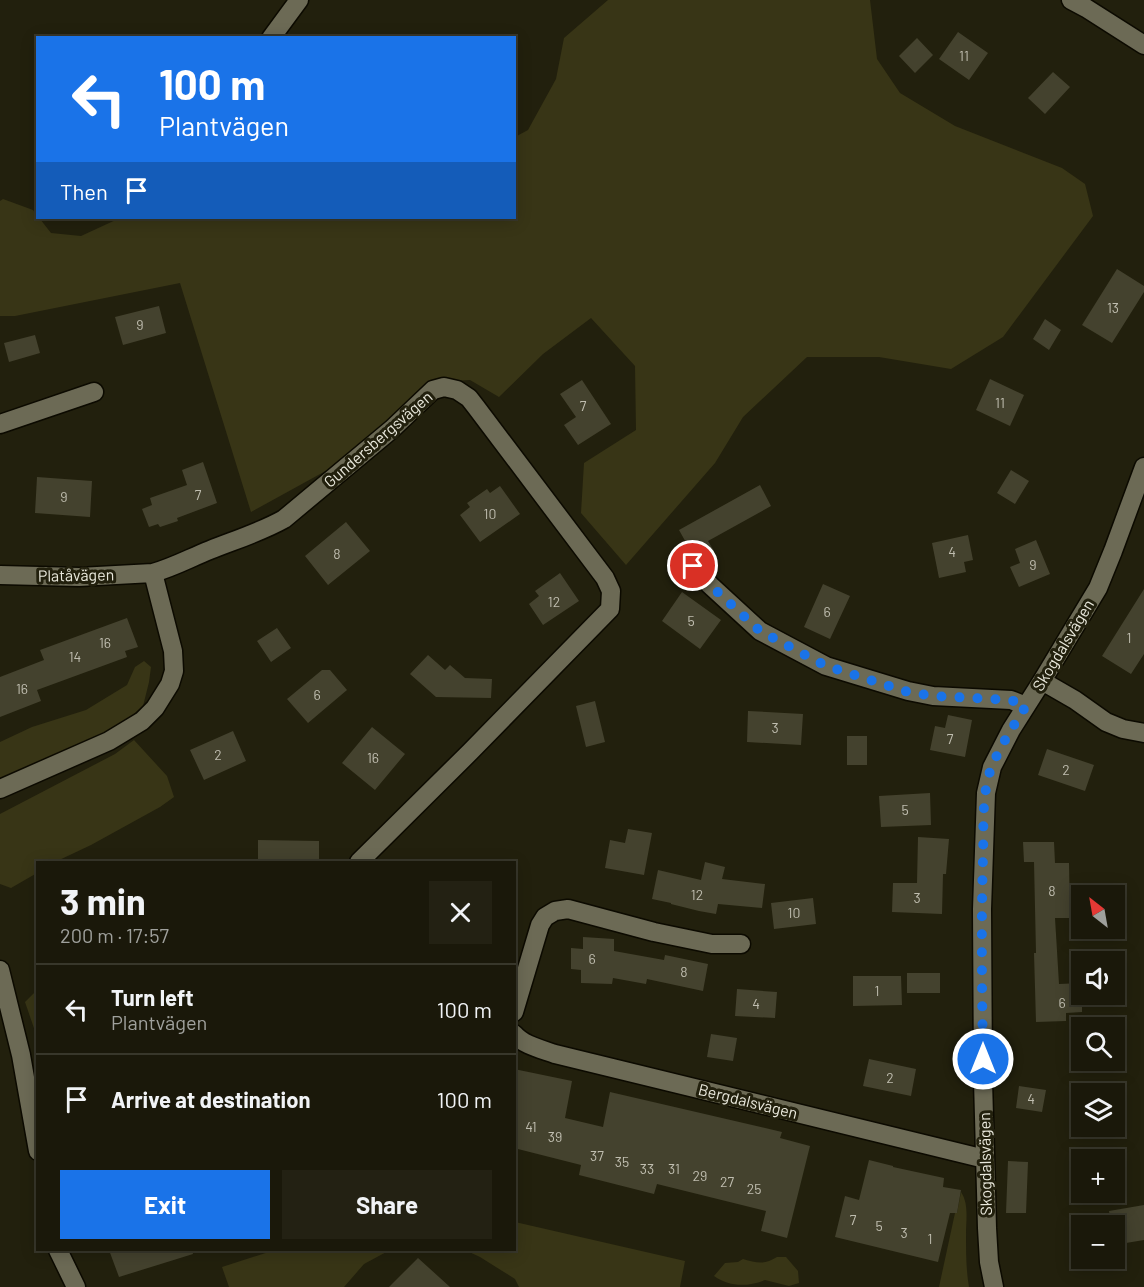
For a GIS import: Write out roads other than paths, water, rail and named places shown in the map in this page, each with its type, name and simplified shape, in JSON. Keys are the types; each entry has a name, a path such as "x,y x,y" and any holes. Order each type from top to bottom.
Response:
{"street":[{"path":"273,36 299,0"},
{"path":"1071,0 1144,45"},
{"name":"Gundersbergsvägen","path":"153,573 174,567 284,519 392,429 433,390 444,387 457,390 469,398 605,578 610,591 610,609 360,861"},
{"path":"0,424 94,392"},
{"name":"Skogdalsvägen","path":"994,1287 989,1262 985,1159 982,909 986,793 992,767 1011,730 1098,588 1144,467"},
{"path":"693,566 760,631 826,666 908,692 933,696 1011,700 1026,706"},
{"path":"0,789 108,741 142,721 155,708 170,684 174,671 173,651 153,573"},
{"name":"Platåvägen","path":"0,575 79,577 153,573"},
{"path":"1042,681 1076,700 1106,722 1123,729 1144,733"},
{"path":"516,1005 540,925 545,917 555,911 568,909 654,932 712,944 741,944"},
{"path":"0,970 21,1055 36,1140"},
{"name":"Bergdalsvägen","path":"516,1037 555,1054 985,1159"},
{"path":"58,1251 76,1287"}]}
